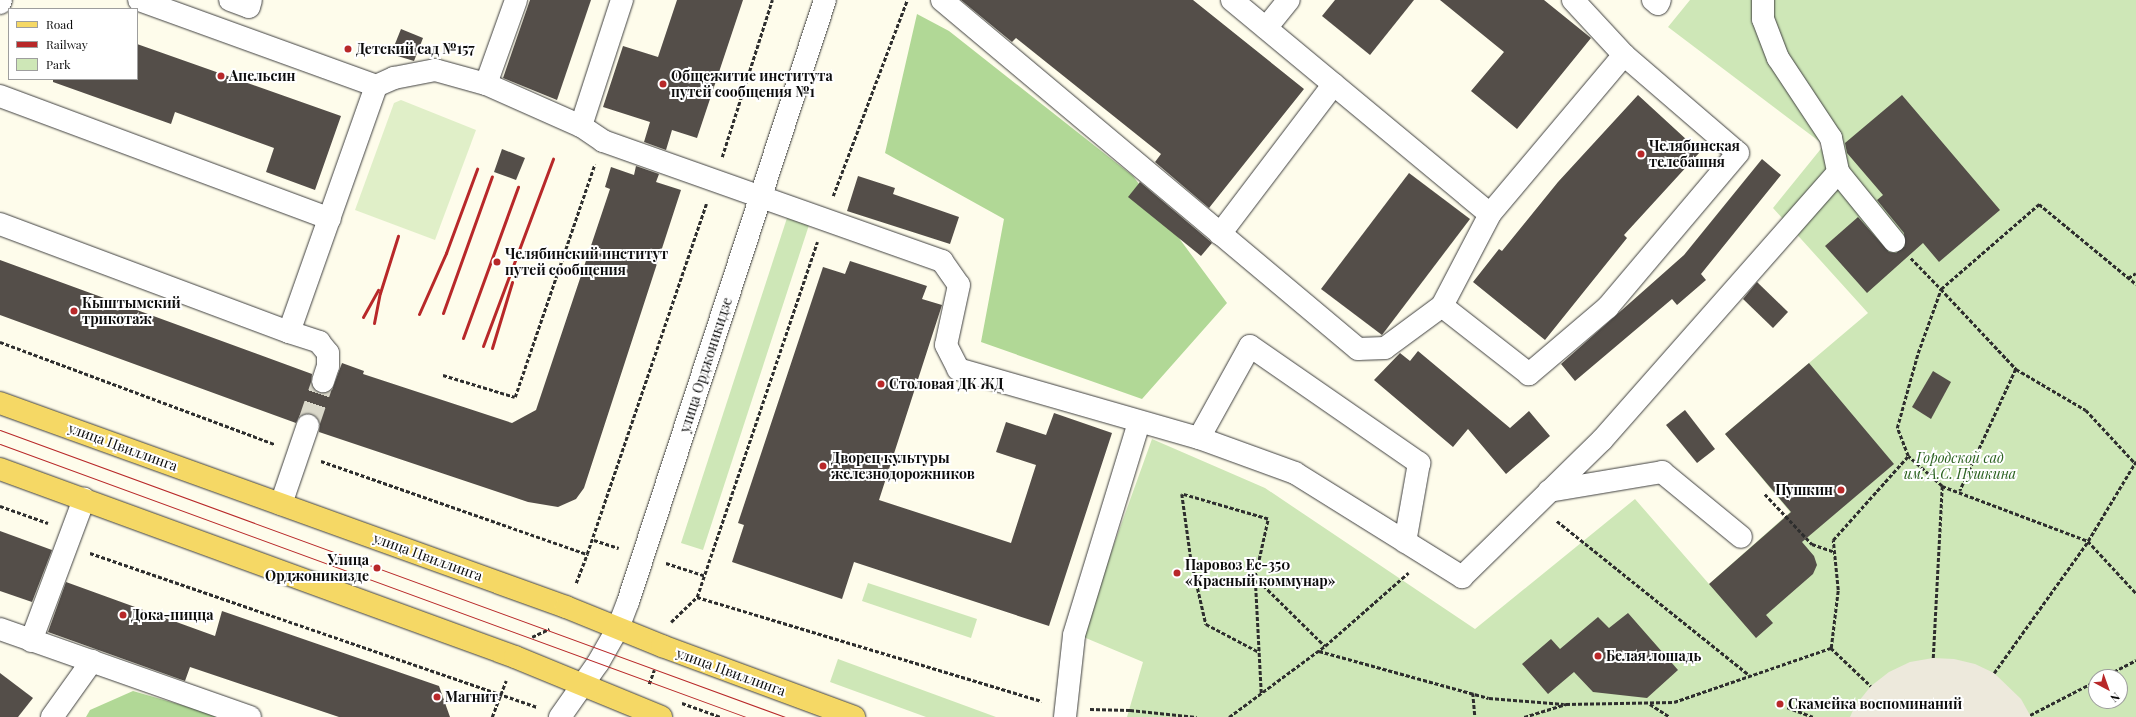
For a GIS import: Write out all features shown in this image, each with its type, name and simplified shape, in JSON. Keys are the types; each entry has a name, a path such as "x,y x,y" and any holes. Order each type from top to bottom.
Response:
{"main road":[{"name":"улица Цвиллинга","path":"0,403 566,607 662,646 854,717"},
{"path":"0,469 515,657 638,709 661,717"}],"street":[{"path":"139,0 376,86 394,78 435,70 486,84 581,126 603,141 761,195 824,220 942,261 959,285 946,345 958,369 1199,438 1295,473 1462,577 1602,440 1838,172"},
{"path":"230,0 249,7 251,0"},
{"path":"486,84 516,0"},
{"path":"581,126 622,0"},
{"name":"улица Орджоникидзе","path":"561,716 618,628 825,0"},
{"path":"942,0 1358,349 1385,348 1442,306 1490,214 1624,55"},
{"path":"1232,0 1490,214"},
{"path":"1266,28 1289,0"},
{"path":"1442,306 1529,374 1608,307 1738,153 1624,55 1573,0"},
{"path":"1653,0 1658,4 1660,0"},
{"path":"1763,0 1763,19 1778,58 1831,138 1838,172 1894,242"},
{"path":"1220,234 1334,84"},
{"path":"289,332 376,86"},
{"path":"0,96 330,219"},
{"path":"0,224 319,342 328,353 328,366 323,381"},
{"path":"1199,438 1250,346 1419,463 1405,542"},
{"path":"1066,713 1074,635 1139,422"},
{"path":"281,504 308,425"},
{"path":"1543,498 1662,472 1741,537"},
{"path":"31,641 71,538 84,499"},
{"path":"0,629 250,717"},
{"path":"52,717 92,661"}],"path":[{"path":"492,717 515,657 529,638 560,623 594,540 714,180 772,0"},
{"path":"638,709 673,618 697,598 824,220 907,0"},
{"path":"443,374 515,397 603,141"},
{"path":"2136,284 2039,204 1942,289 1918,353 1897,428 1908,456 1942,486 1960,491 2088,541 2136,593"},
{"path":"1894,242 1942,289 2016,369 2086,410 2136,462 2088,541 1994,673"},
{"path":"2128,278 2136,273"},
{"path":"0,342 299,453 587,554"},
{"path":"1960,491 2016,369"},
{"path":"1831,648 1838,590 1833,540 1908,456"},
{"path":"1933,658 1942,486"},
{"path":"1259,652 1206,624 1191,559 1182,494 1268,519 1255,577 1259,652 1261,693"},
{"path":"1765,494 1812,544 1835,552"},
{"path":"1543,498 1750,676"},
{"path":"0,506 65,529 76,548 561,716"},
{"path":"1229,717 1326,646 1428,555"},
{"path":"1255,577 1326,646"},
{"path":"697,598 1066,713 1130,710 1197,717"},
{"path":"1319,651 1489,698 1566,704 1650,704 1674,702 1831,648"},
{"path":"1831,648 1871,686"},
{"path":"2119,669 2136,660"},
{"path":"2030,715 2088,685"},
{"path":"1472,693 1475,717"},
{"path":"1524,717 1566,704"},
{"path":"1650,704 1670,717"},
{"path":"1787,707 1813,717"}],"green space":[{"name":"Городской сад им. А.С. Пушкина","path":"1690,0 2136,0 2136,717 1127,717 1143,662 1081,636 1152,439 1265,488 1475,629 1635,499 1709,584 1790,512 1725,434 1868,313 1773,208 1824,145 1668,27"},
{"path":"917,14 949,31 1133,176 1227,303 1142,399 981,342 1004,219 885,153"},
{"path":"401,100 476,130 435,240 355,210 394,103"},
{"path":"787,218 809,225 703,550 681,543"},
{"path":"868,583 977,619 971,638 862,601"},
{"path":"838,659 996,717 926,717 830,682"},
{"path":"133,691 223,717 86,717 90,710"}],"shaded area":[{"path":"1933,658 1954,659 1975,664 1994,673 2021,699 2031,717 1850,717 1855,706 1871,686 1889,672 1910,662"}],"building":[{"path":"530,0 591,0 557,100 503,78"},
{"name":"Общежитие института путей сообщения №1","path":"677,0 743,0 697,138 672,130 666,150 644,142 650,122 603,107 623,46 658,57"},
{"path":"961,0 1193,0 1304,89 1209,208 1155,162 1161,154 1016,38 1012,42"},
{"path":"1335,0 1414,0 1370,55 1322,16"},
{"path":"1440,0 1544,0 1591,38 1517,129 1471,91 1504,52"},
{"path":"401,29 423,38 414,61 391,54"},
{"path":"138,44 341,116 315,190 266,172 274,148 175,112 171,124 53,82 53,80 138,80"},
{"path":"1638,95 1700,152 1624,235 1627,238 1545,340 1473,282 1499,249 1502,251 1558,182"},
{"path":"1902,95 2000,210 1939,262 1923,243 1867,293 1825,246 1858,217 1889,252 1896,253 1905,246 1904,233 1877,200 1883,195 1847,153 1845,143"},
{"path":"502,149 525,158 516,180 494,172"},
{"path":"1762,159 1781,175 1701,274 1706,280 1677,305 1672,299 1575,381 1561,364 1684,255"},
{"path":"636,166 659,174 656,182 681,190 584,488 576,499 558,507 528,502 319,432 320,422 312,413 300,415 296,423 0,315 0,260 312,374 311,384 319,393 332,390 342,363 364,371 363,374 512,423 536,410 610,189 605,187 611,167 634,175"},
{"path":"1409,173 1470,219 1382,335 1321,289"},
{"path":"858,176 895,188 893,194 959,217 950,244 847,211"},
{"path":"1140,182 1212,243 1201,256 1128,197"},
{"name":"Дворец культуры железнодорожников","path":"850,261 927,286 922,299 942,305 879,500 1011,543 1036,465 996,452 1006,422 1046,435 1054,413 1112,433 1049,626 854,562 842,599 732,562 744,525 738,523 823,267 845,274"},
{"path":"1757,282 1788,312 1773,328 1743,299"},
{"path":"1418,351 1510,428 1529,411 1550,436 1506,474 1468,429 1453,447 1374,380 1400,353 1410,361"},
{"path":"1809,363 1894,464 1802,542 1814,556 1817,565 1813,574 1766,615 1773,623 1756,638 1709,584 1791,512 1725,434"},
{"path":"1933,371 1951,382 1931,419 1912,407"},
{"path":"1685,410 1715,449 1697,463 1666,425"},
{"path":"0,531 52,550 32,602 0,591"},
{"path":"66,582 215,636 222,611 439,686 450,717 339,717 190,667 185,681 48,632"},
{"name":"Белая лошадь","path":"1628,613 1678,670 1647,698 1593,692 1574,672 1548,694 1522,664 1551,639 1560,649 1598,617 1609,628"},
{"path":"0,673 33,698 18,717 0,717"}],"tunnel":[{"path":"308,425 323,381"}],"tram line":[{"path":"0,430 785,717"},
{"path":"0,444 746,717"}],"railway":[{"path":"483,346 553,159"},
{"path":"419,314 446,253 477,169"},
{"path":"443,313 492,176"},
{"path":"463,338 518,187"},
{"path":"374,323 380,293 398,236"},
{"path":"492,348 512,282"},
{"path":"363,317 378,290"}],"place":[{"name":"Детский сад №157","path":"348,49"},
{"name":"Апельсин","path":"221,76"},
{"name":"Общежитие института путей сообщения №1","path":"663,84"},
{"name":"Челябинская телебашня","path":"1641,154"},
{"name":"Челябинский институт путей сообщения","path":"497,262"},
{"name":"Кыштымский трикотаж","path":"74,311"},
{"name":"Столовая ДК ЖД","path":"881,384"},
{"name":"Дворец культуры железнодорожников","path":"823,466"},
{"name":"Пушкин","path":"1841,490"},
{"name":"Улица Орджоникизде","path":"377,568"},
{"name":"Паровоз Ес-350 «Красный коммунар»","path":"1177,573"},
{"name":"Дока-пицца","path":"123,615"},
{"name":"Белая лошадь","path":"1598,656"},
{"name":"Магнит","path":"437,697"},
{"name":"Скамейка воспоминаний","path":"1780,704"}]}
